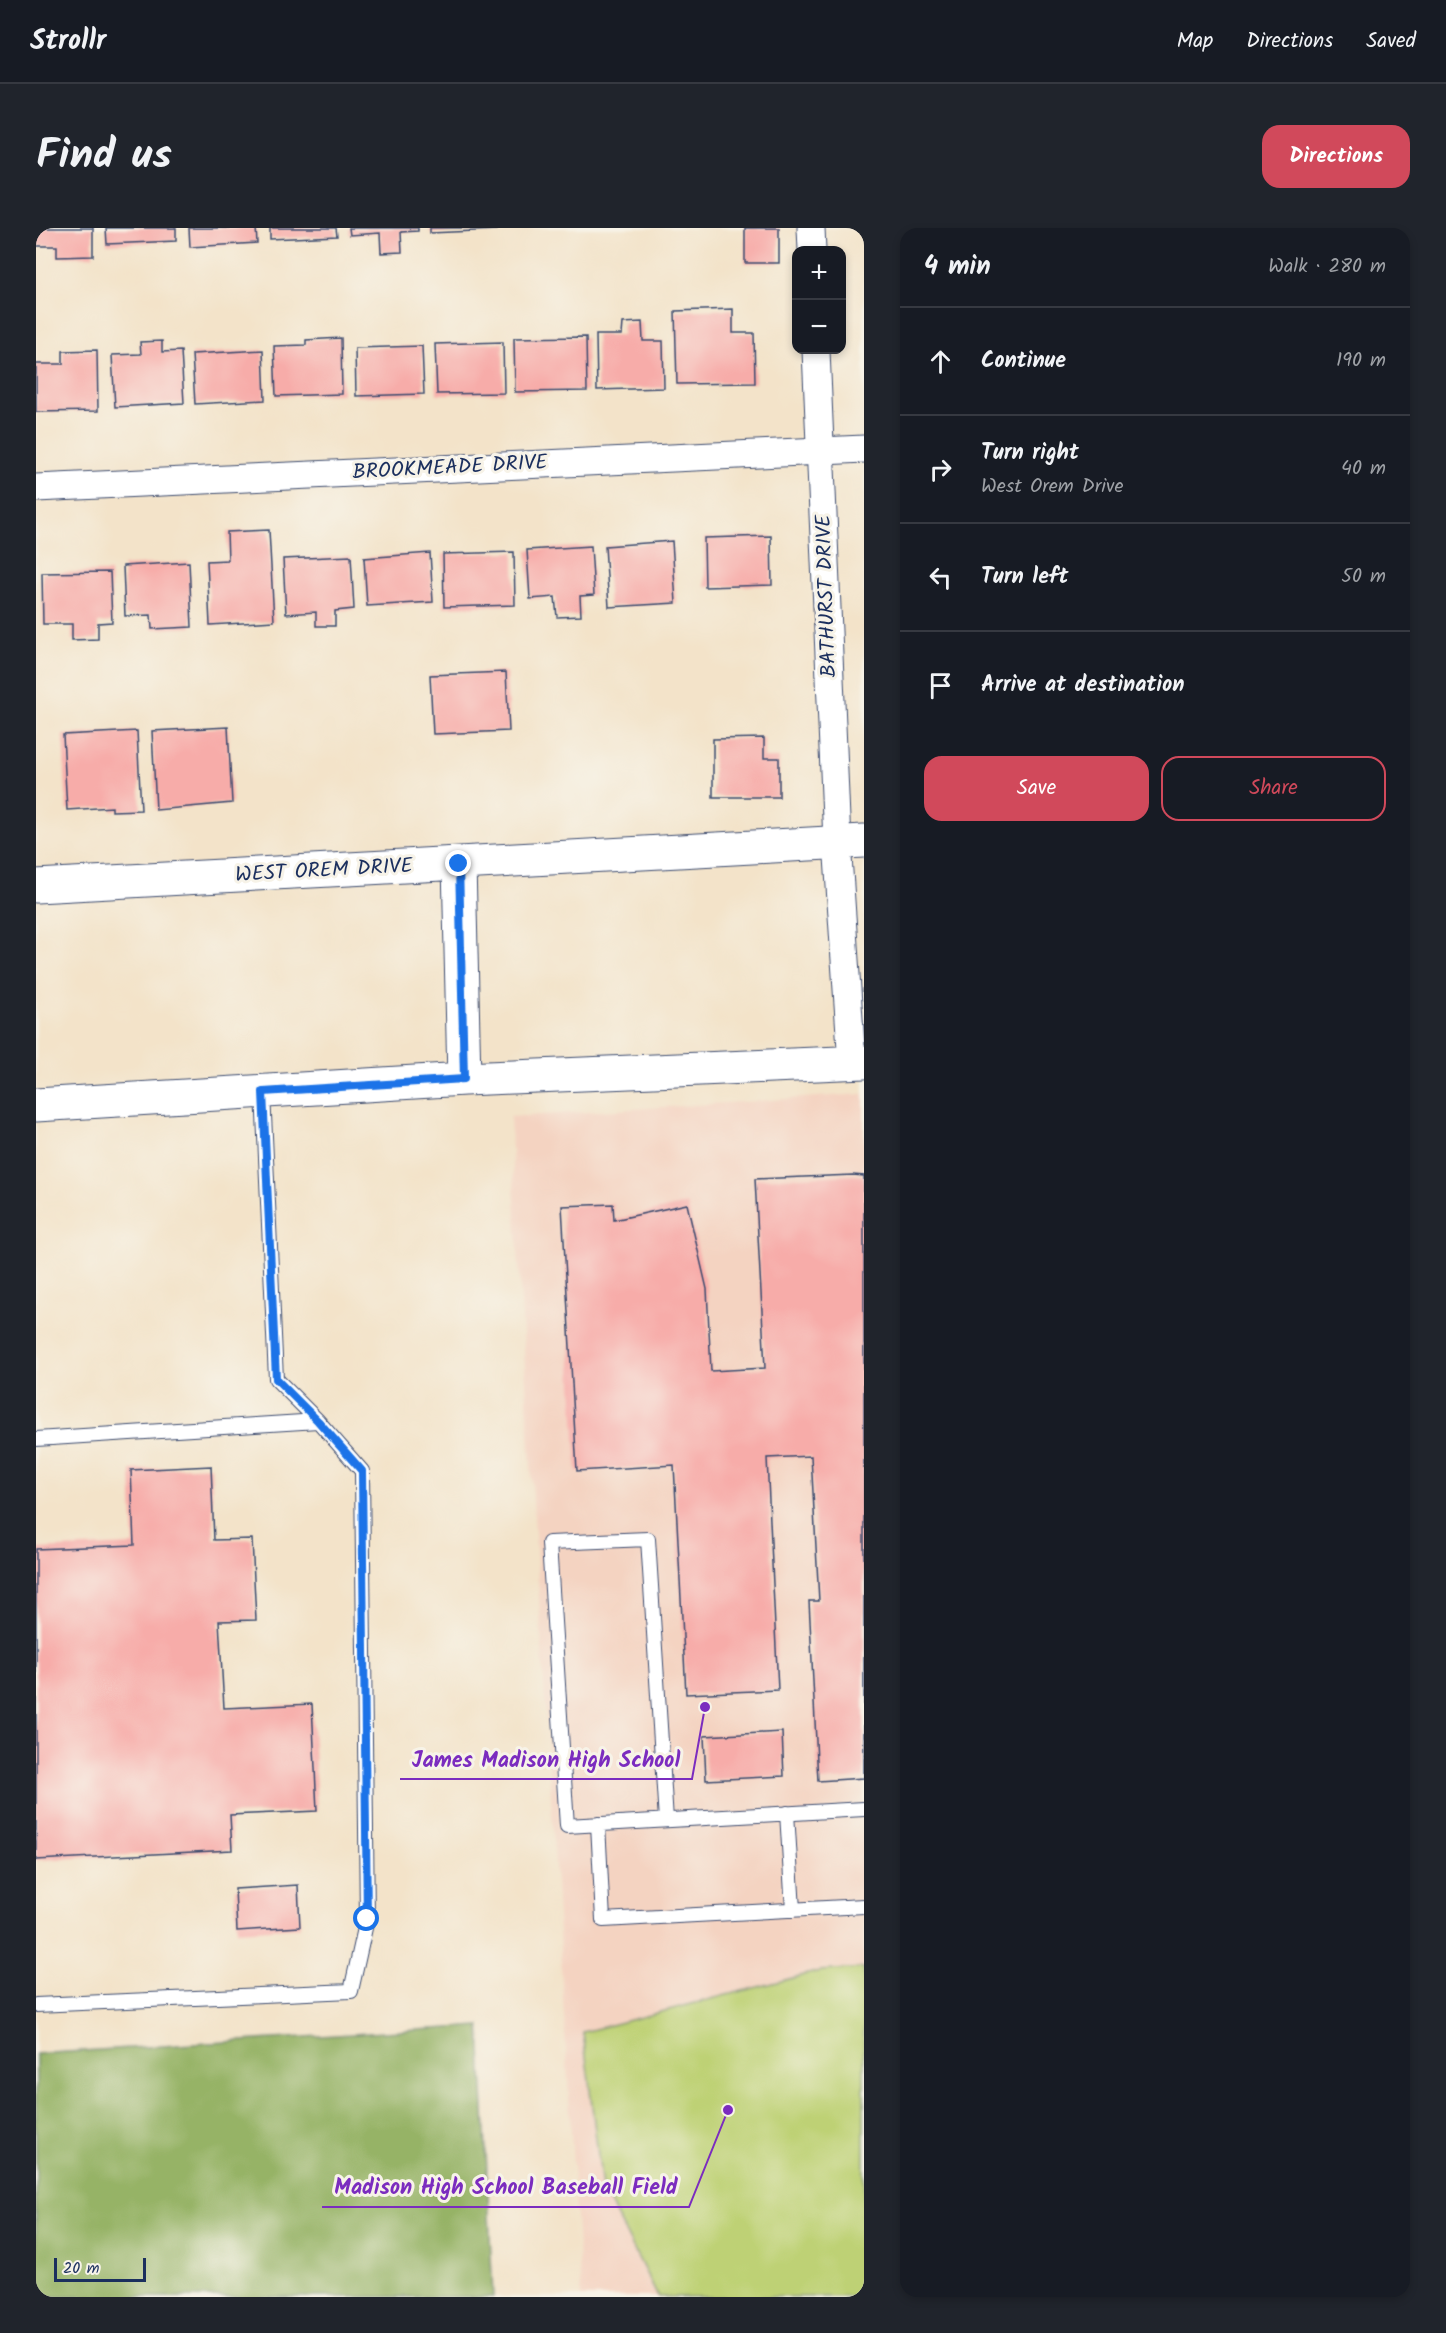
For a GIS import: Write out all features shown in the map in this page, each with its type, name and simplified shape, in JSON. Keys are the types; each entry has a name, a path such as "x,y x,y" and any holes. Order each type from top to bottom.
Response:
{"main road":[{"name":"WEST OREM DRIVE","path":"36,886 851,842"},
{"path":"459,864 464,1079"},
{"path":"36,1105 464,1079 858,1063"}],"street":[{"path":"811,228 812,246"},
{"name":"BATHURST DRIVE","path":"816,354 820,451 851,842 858,1063"},
{"name":"BROOKMEADE DRIVE","path":"36,488 864,449"}],"lane":[{"path":"36,2005 351,1991 367,1919 362,1471 318,1421 276,1379 263,1092"},
{"path":"36,1439 318,1421"},
{"path":"666,1820 648,1539 549,1543 567,1826 864,1809"},
{"path":"787,1813 793,1910"},
{"path":"598,1824 603,1920 864,1906"}],"shaded area":[{"path":"864,1094 864,2297 581,2297 510,1117"}],"green space":[{"path":"864,1968 864,2297 658,2297 602,2187 583,2032 820,1971"},
{"path":"480,2026 493,2297 36,2297 36,2054"}],"building":[{"path":"36,228 93,228 93,256 57,257 57,246 36,246"},
{"path":"106,228 176,228 176,241 107,244"},
{"path":"189,228 256,228 257,243 190,247"},
{"path":"270,228 336,228 337,236 270,239"},
{"path":"349,228 418,228 418,231 401,232 402,252 381,253 380,233 350,235"},
{"path":"430,228 497,228 497,230 430,233"},
{"path":"745,228 779,228 779,263 745,263"},
{"path":"733,309 733,333 754,333 755,383 677,384 675,311"},
{"path":"642,322 643,341 663,341 664,388 597,390 596,335 622,335 623,323"},
{"path":"586,337 587,391 515,392 514,338"},
{"path":"341,338 342,394 276,396 274,346 306,345 306,340"},
{"path":"162,341 162,352 181,351 184,403 115,407 112,355 141,354 140,342"},
{"path":"503,342 504,393 437,394 435,344"},
{"path":"422,346 424,394 356,396 355,348"},
{"path":"97,350 98,411 36,412 36,364 63,364 63,351"},
{"path":"263,350 265,400 195,404 192,354"},
{"path":"269,530 274,621 210,625 207,561 228,560 227,532"},
{"path":"771,536 772,585 705,587 704,538"},
{"path":"672,541 676,603 609,607 605,546"},
{"path":"591,546 594,595 580,596 581,616 557,617 555,597 530,599 527,550"},
{"path":"514,552 515,605 444,607 443,554"},
{"path":"430,553 433,602 367,606 364,558"},
{"path":"351,556 354,609 335,611 335,626 316,626 316,612 286,614 283,559"},
{"path":"189,562 192,627 152,629 151,615 125,616 123,566"},
{"path":"110,572 112,622 98,623 98,639 72,640 72,624 43,624 42,573"},
{"path":"506,672 509,731 433,734 430,675"},
{"path":"228,727 232,803 156,810 152,731"},
{"path":"137,731 141,810 112,811 112,807 67,810 63,735"},
{"path":"764,738 764,758 779,758 779,797 713,797 713,739"},
{"path":"864,1176 864,1778 818,1781 809,1601 819,1601 811,1456 767,1458 778,1690 686,1694 674,1465 577,1471 562,1206 613,1204 614,1220 687,1204 707,1289 711,1371 765,1368 755,1179"},
{"path":"211,1466 214,1540 252,1539 256,1620 219,1621 224,1708 312,1704 317,1811 230,1815 232,1850 36,1860 36,1549 134,1545 131,1470"},
{"path":"782,1732 784,1776 706,1780 704,1736"},
{"path":"298,1885 300,1927 237,1931 235,1889"}],"place":[{"name":"James Madison High School","path":"705,1707"},
{"name":"Madison High School Baseball Field","path":"728,2110"}],"route":[{"path":"367,1919 362,1471 318,1421 276,1379 263,1092 464,1079 459,864"}]}
